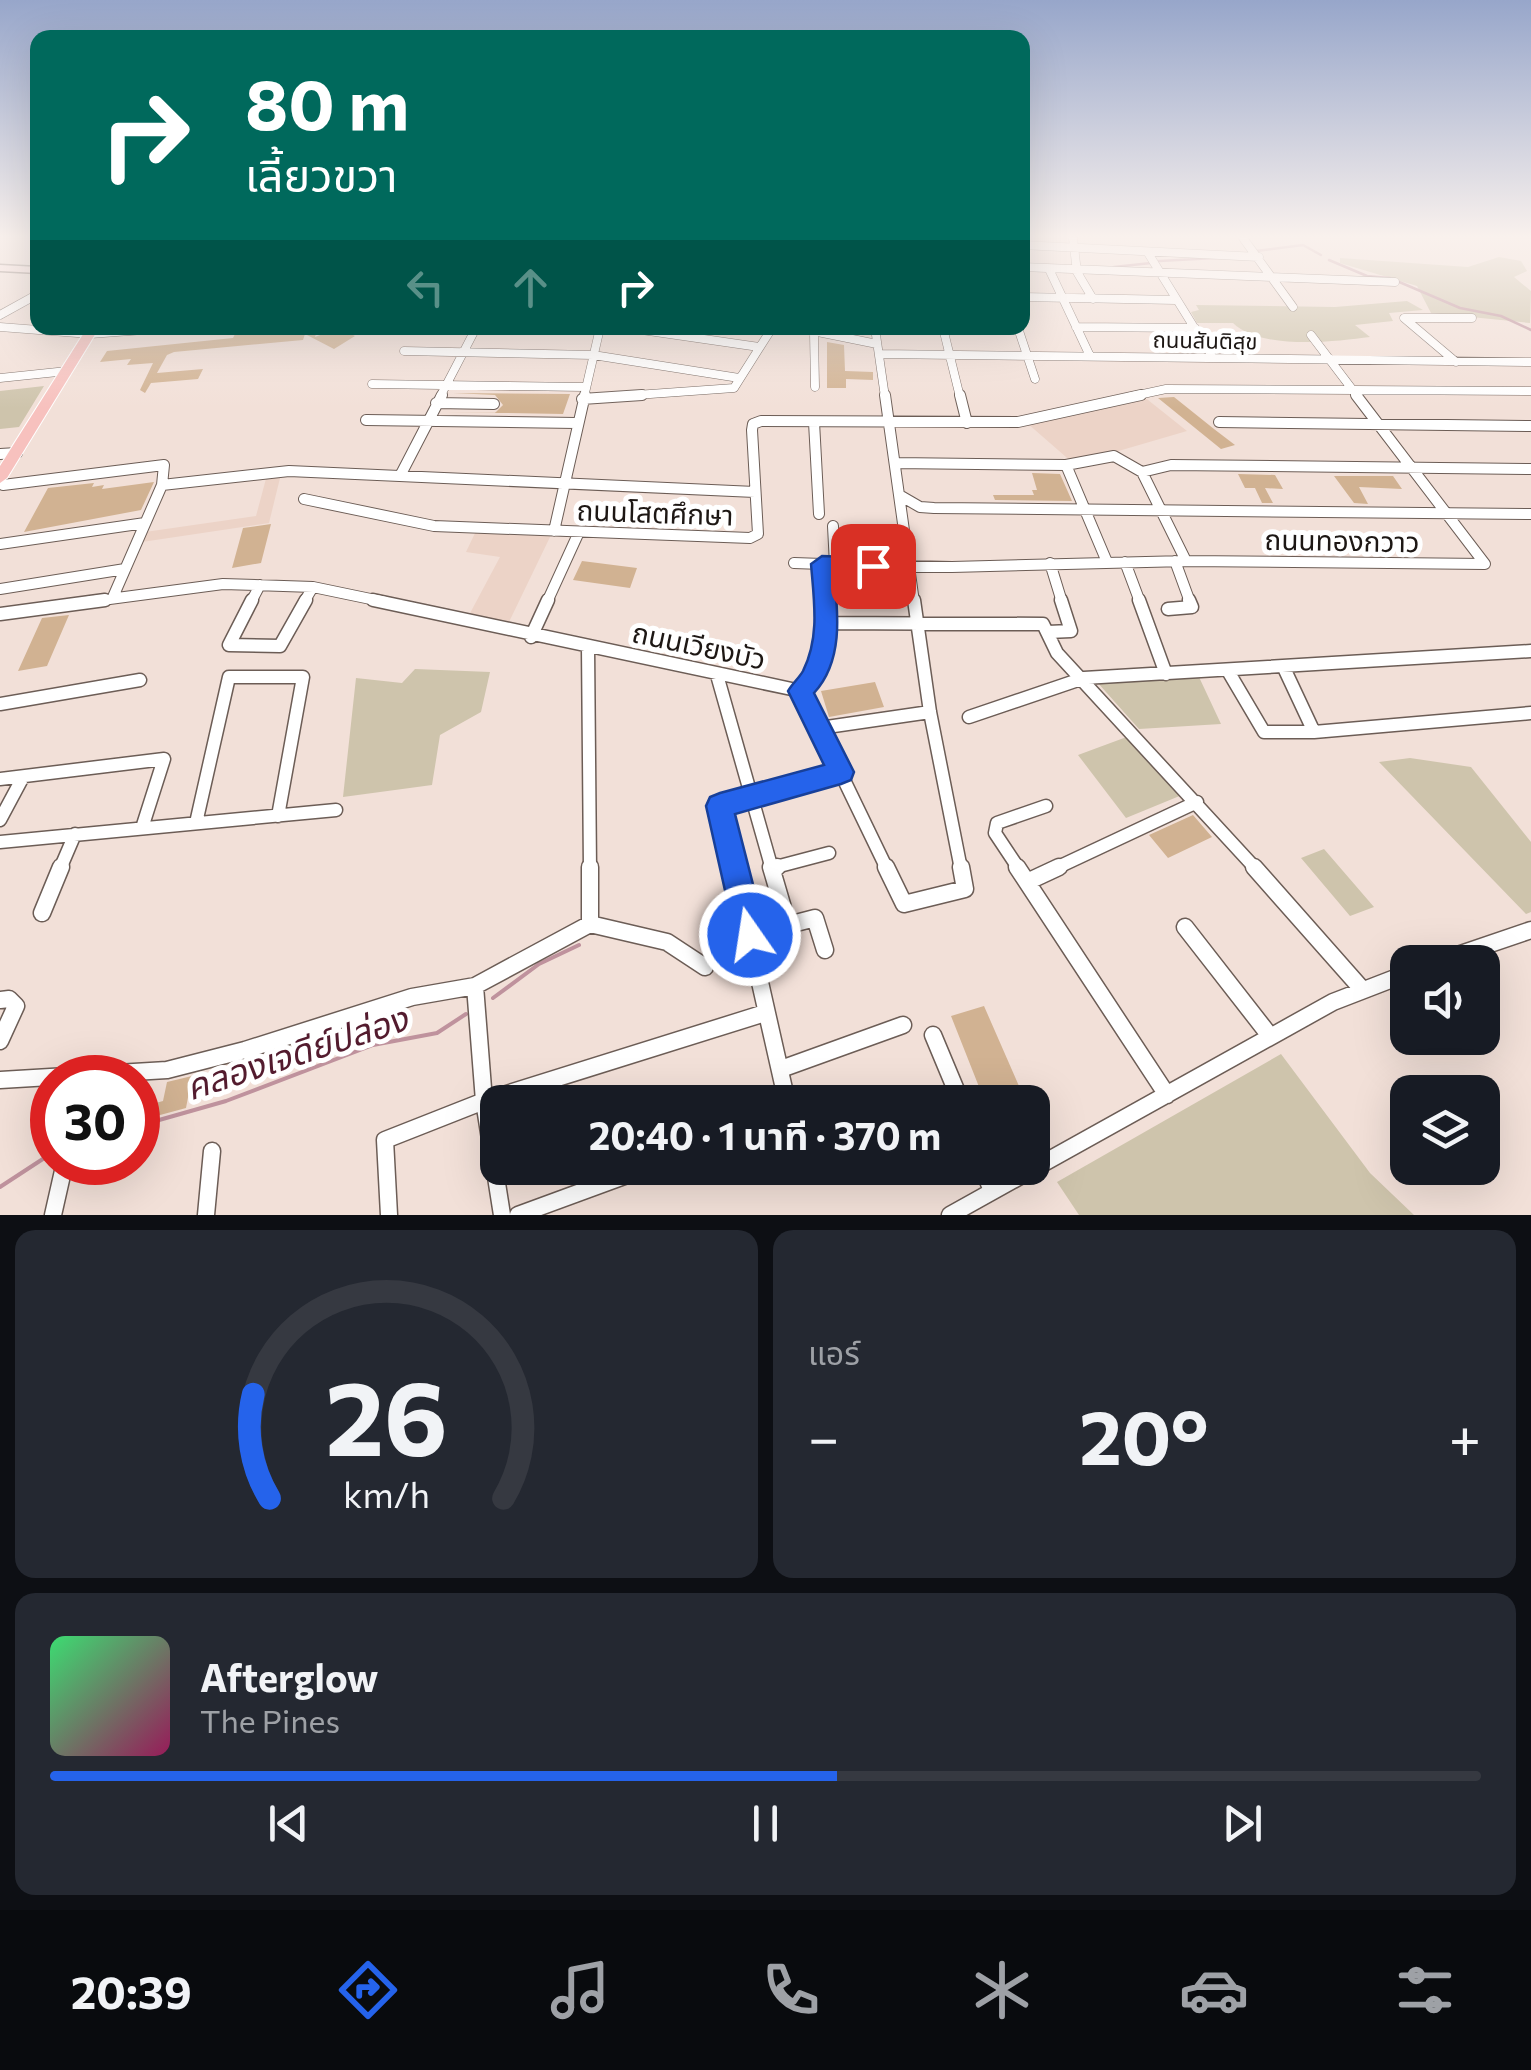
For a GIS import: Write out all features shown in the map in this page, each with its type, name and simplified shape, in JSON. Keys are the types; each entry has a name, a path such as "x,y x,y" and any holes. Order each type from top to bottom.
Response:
{"main road":[{"path":"2,482 89,335"}],"street":[{"path":"1061,295 1090,356"},
{"path":"1173,295 1213,358"},
{"path":"1284,295 1293,307"},
{"path":"0,315 30,298"},
{"path":"1030,298 1176,300"},
{"path":"1456,362 1404,318 1472,318"},
{"path":"1076,326 1195,328"},
{"path":"0,327 30,328"},
{"path":"400,476 472,335"},
{"path":"554,531 598,335"},
{"path":"676,335 759,347"},
{"path":"582,400 734,388 767,335"},
{"path":"814,335 816,387"},
{"name":"ถนนสันติสุข","path":"822,335 878,349 950,354 1531,362"},
{"path":"834,526 827,623 816,670 800,691 904,904 965,889 930,712 876,335"},
{"path":"945,335 967,423"},
{"path":"1020,335 1035,378"},
{"name":"ถนนทองกวาว","path":"794,564 911,567 1181,561 1485,564 1311,335"},
{"path":"404,351 593,355 739,378"},
{"path":"0,378 67,371"},
{"path":"372,384 585,387"},
{"name":"ถนนโสตศึกษา","path":"304,499 434,526 756,538 753,424 1018,422 1166,388 1531,391"},
{"path":"436,403 494,404"},
{"path":"366,420 576,423"},
{"path":"814,422 819,514"},
{"path":"1219,422 1531,426"},
{"path":"0,454 17,452"},
{"path":"895,463 1066,465 1114,456 1142,472 1181,561 1193,604 1190,609 1168,609"},
{"path":"2,482 164,464 162,485 112,597"},
{"path":"1066,465 1106,562"},
{"path":"1142,472 1171,466 1531,469"},
{"path":"162,485 266,472 755,492"},
{"path":"901,496 920,507 934,508 1531,514"},
{"path":"0,544 145,523"},
{"path":"531,636 579,532"},
{"path":"1125,562 1166,674"},
{"path":"1048,632 1071,631 1050,563"},
{"path":"0,589 125,569"},
{"name":"ถนนเวียงบัว","path":"0,614 223,584 313,587 800,691"},
{"path":"260,585 229,645 280,646 313,587"},
{"path":"827,623 920,626 1040,622 1057,653 1197,802 1362,988"},
{"path":"588,647 590,917"},
{"path":"969,717 1084,678 1531,651"},
{"path":"1284,668 1314,732"},
{"path":"1228,671 1264,732 1314,732 1531,713"},
{"path":"717,675 788,924"},
{"path":"196,823 229,677 303,677 278,816"},
{"path":"0,704 140,680"},
{"path":"820,728 930,712"},
{"path":"0,778 164,759 142,828"},
{"path":"784,1085 720,806 841,772"},
{"path":"0,820 23,777"},
{"path":"1030,881 1197,802"},
{"path":"1046,806 994,828 1167,1094"},
{"path":"0,842 336,810"},
{"path":"42,913 75,834"},
{"path":"772,868 829,853"},
{"path":"160,1071 395,1002 474,986 590,917 671,944 706,967"},
{"path":"750,935 815,918 825,950"},
{"path":"1186,927 1270,1036"},
{"path":"1487,945 1531,930"},
{"path":"950,1215 1270,1036 1362,988 1390,978"},
{"path":"474,986 483,1085"},
{"path":"0,1000 10,999 16,1006 0,1041"},
{"path":"535,1085 765,1013"},
{"path":"781,1069 902,1025"},
{"path":"934,1035 954,1085"},
{"path":"0,1080 30,1079"},
{"path":"389,1215 385,1140 480,1103"},
{"path":"206,1215 212,1151"},
{"path":"53,1215 60,1185"},
{"path":"497,1185 502,1215"},
{"path":"518,1215 600,1185"},
{"path":"990,1185 992,1191"}],"shaded area":[{"path":"1422,295 1531,295 1530,323 1431,313"},
{"path":"1407,301 1423,310 1389,313 1393,321 1355,325 1370,337 1317,342 1261,337 1233,323 1197,323 1191,312 1199,310 1196,305 1335,307"},
{"path":"44,386 19,427 0,429 0,391"},
{"path":"1143,396 1187,431 1074,464 1027,423"},
{"path":"281,474 269,523 142,542 145,532 256,516 267,475"},
{"path":"476,531 551,535 508,624 468,617 500,557 466,552"},
{"path":"415,669 490,672 481,712 440,735 432,785 343,797 356,678 402,683"},
{"path":"1199,677 1221,724 1139,729 1097,682"},
{"path":"1132,735 1182,795 1126,818 1078,755"},
{"path":"1410,758 1471,767 1531,842 1531,912 1526,914 1379,762"},
{"path":"1324,849 1374,907 1350,916 1301,858"},
{"path":"1281,1054 1370,1173 1414,1215 1079,1215 1057,1182"}],"building":[{"path":"305,335 303,340 174,352 167,355 157,373 203,369 198,379 151,383 145,393 140,390 153,363 127,365 131,359 100,362 107,351"},
{"path":"307,335 355,336 334,349"},
{"path":"827,342 844,345 845,371 873,372 873,380 846,379 846,388 827,388"},
{"path":"453,393 570,394 563,414 495,413 503,405 495,395"},
{"path":"1174,397 1235,445 1221,449 1158,398"},
{"path":"1032,473 1060,474 1072,501 995,500 993,495 1034,495 1032,490 1037,490"},
{"path":"1238,474 1275,475 1283,489 1265,488 1273,503 1262,503 1255,488 1245,488"},
{"path":"1334,476 1393,476 1402,489 1359,487 1368,504 1354,503"},
{"path":"154,482 141,510 24,532 48,488 94,483 92,487 104,485 102,489"},
{"path":"271,524 261,563 232,568 243,528"},
{"path":"582,561 637,568 630,588 573,580"},
{"path":"69,615 47,666 18,671 42,618"},
{"path":"875,682 884,707 829,717 821,691"},
{"path":"1193,815 1212,837 1168,858 1149,835"},
{"path":"984,1006 1019,1085 978,1085 951,1016"},
{"path":"192,1076 186,1108 160,1115 160,1102 167,1082"}],"waterway":[{"path":"1429,295 1460,308 1501,316 1531,330"},
{"path":"493,998 539,964 579,945"},
{"name":"คลองเจดีย์ปล่อง","path":"160,1120 226,1101 373,1045 437,1033 466,1014"},
{"name":"คลองเจดีย์ปล่อง","path":"0,1187 30,1167"}],"route":[{"path":"750,935 720,806 841,772 800,691 812,679 825,641 822,564 873,566"}]}
